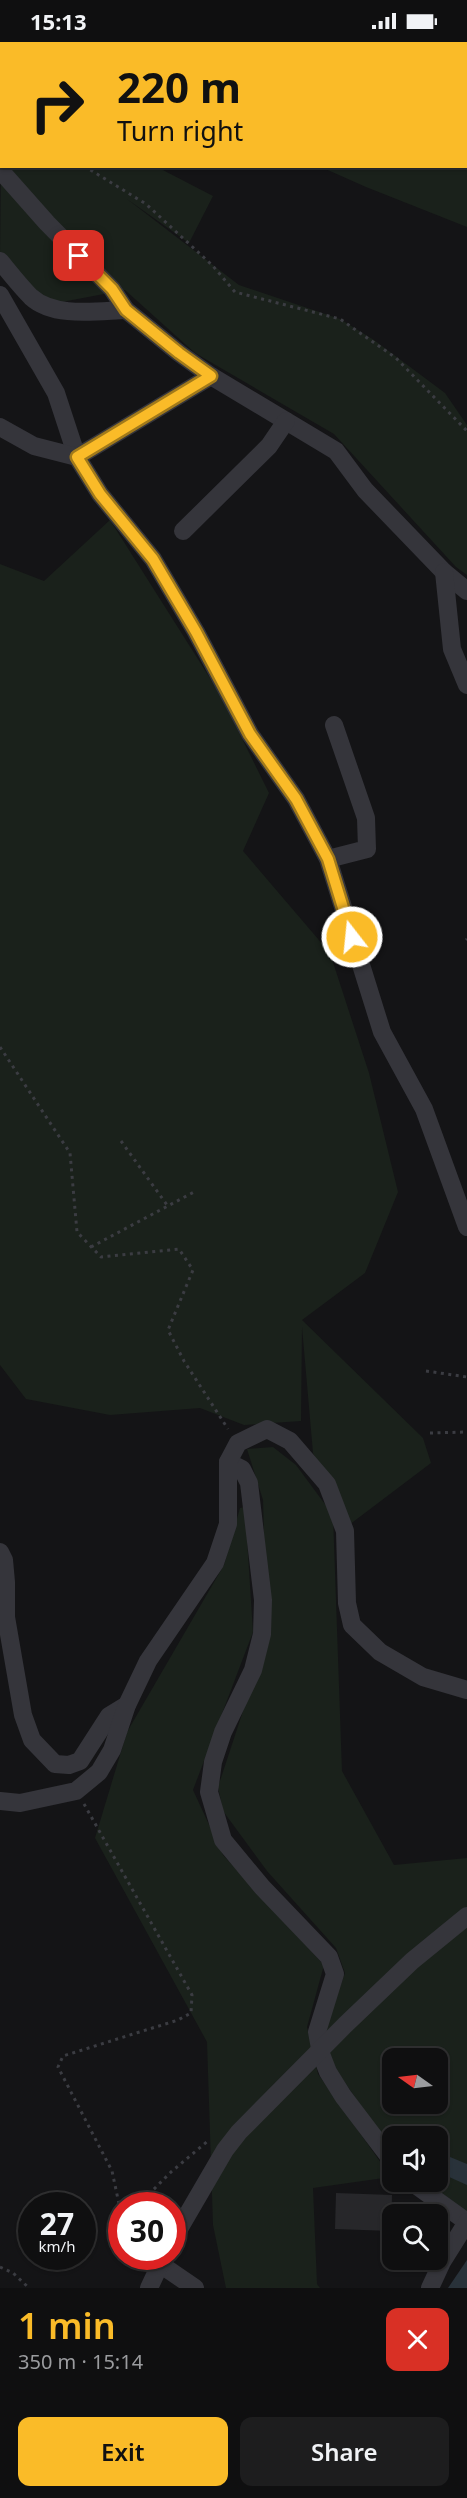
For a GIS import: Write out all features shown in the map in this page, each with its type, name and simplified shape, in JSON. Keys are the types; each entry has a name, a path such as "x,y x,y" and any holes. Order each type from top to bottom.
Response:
{"street":[{"path":"0,170 47,223 112,289 126,310 211,376 336,451 366,490 444,572 467,591"},
{"path":"0,261 33,298 51,307 77,311 126,310"},
{"path":"0,296 56,393 77,457 100,494 153,559 196,632 250,734 296,799 328,859 382,1032 424,1109 467,1227"},
{"path":"0,427 34,446 77,457 211,376"},
{"path":"183,531 269,446 285,421"},
{"path":"444,572 452,649 467,685"},
{"path":"328,859 367,849 366,818 334,725"},
{"path":"0,1801 20,1803 76,1791 99,1772 112,1750 127,1705 148,1661 215,1563 228,1524 228,1462 238,1443 267,1429 290,1441 327,1484 345,1531 346,1603 352,1625 380,1652 423,1677 467,1690"},
{"path":"228,1462 242,1469 249,1483 263,1600 262,1634 253,1670 223,1732 213,1762 209,1792 223,1840 262,1887 329,1957 335,1974 317,2031 321,2054 328,2072 343,2096 382,2147"},
{"path":"0,1552 4,1560 6,1581 6,1617 23,1715 32,1740 55,1764 75,1763 80,1761 109,1716 127,1705"},
{"path":"186,2217 225,2150 256,2113 412,1961 465,1917"},
{"path":"425,2192 467,2222 442,2262 430,2288"},
{"path":"149,2288 157,2270"},
{"path":"174,2270 195,2288"}],"path":[{"path":"87,168 146,204 212,265 235,292 340,319 349,325 396,358 467,431"},
{"path":"0,1047 70,1153 77,1232 101,1257 179,1248 193,1270 168,1330 184,1361 238,1443"},
{"path":"121,1141 167,1206"},
{"path":"91,1247 194,1192"},
{"path":"426,1371 467,1377"},
{"path":"430,1433 467,1432"},
{"path":"76,1791 192,1995 191,2013 178,2020 63,2056 58,2067 112,2170 117,2192"},
{"path":"151,2192 211,2138"},
{"path":"0,2267 13,2273 29,2288"}],"shaded area":[{"path":"1,168 159,168 213,196 189,243 127,199 239,285 340,319 374,340 445,393 467,425 467,575 456,567 334,434 195,353 125,290 46,305 0,257"},
{"path":"323,168 467,168 467,227"},
{"path":"110,520 220,694 269,793 243,851 330,953 369,1073 398,1192 365,1273 302,1320 423,1438 431,1463 349,1525 313,1453 302,1327 301,1421 244,1425 200,1408 110,1415 26,1399 0,1365 0,564 44,581"},
{"path":"273,1447 296,1465 333,1515 342,1771 394,1865 467,1858 467,2213 440,2192 448,2192 448,2126 382,2126 382,2134 325,2054 324,2034 345,1973 336,1948 267,1871 223,1811 218,1787 267,1638 263,1500 247,1449"},
{"path":"245,1507 253,1632 193,1790 223,1855 324,1965 307,2027 318,2074 382,2164 382,2178 313,2188 317,2284 320,2288 226,2288 213,2225 207,2042 95,1838 127,1732 224,1565 240,1508"},
{"path":"450,2157 467,2164 467,2185 448,2176"},
{"path":"467,2260 467,2288 448,2288"}],"building":[{"path":"336,2193 392,2195 392,2204 382,2204 382,2231 335,2229"}],"route":[{"path":"79,256 112,289 126,310 211,376 77,457 100,494 153,559 196,632 250,734 296,799 328,859 352,937"}]}
